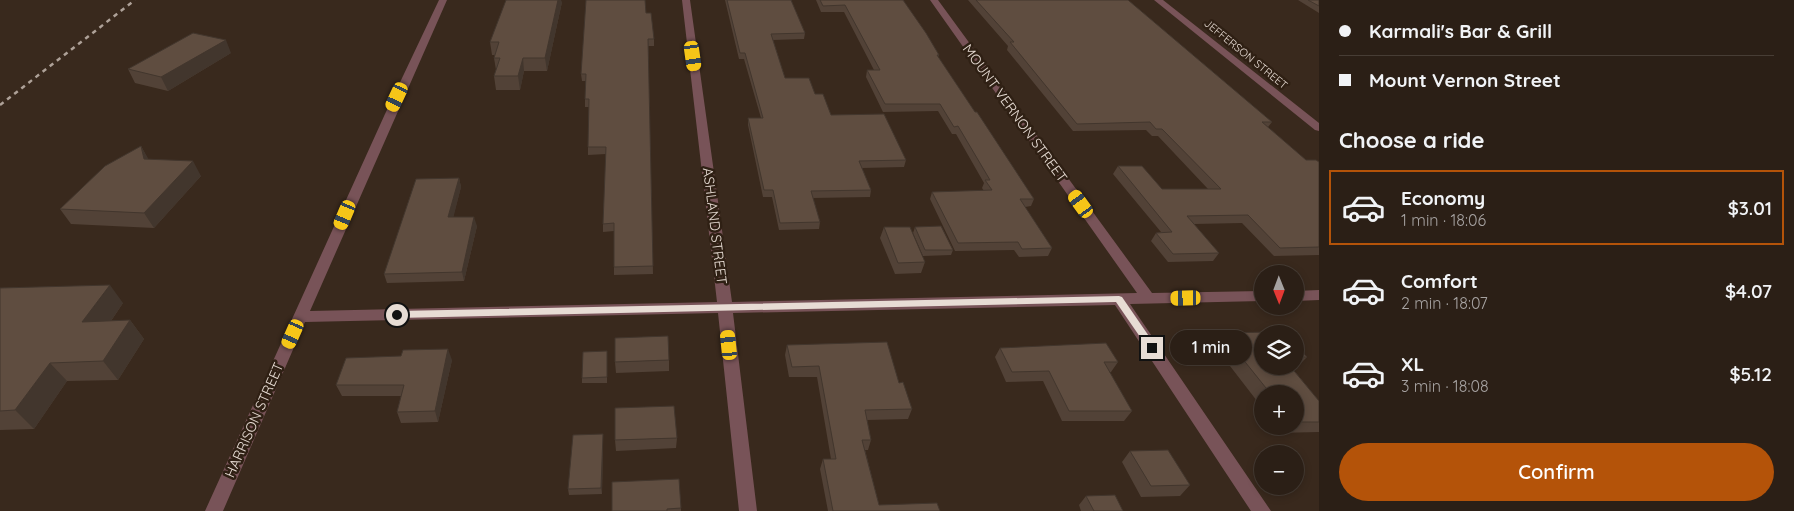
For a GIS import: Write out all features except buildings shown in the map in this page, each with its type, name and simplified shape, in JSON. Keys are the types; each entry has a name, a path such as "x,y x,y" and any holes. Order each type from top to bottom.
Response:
{"street":[{"name":"HARRISON STREET","path":"214,511 390,114 443,0"},
{"name":"ASHLAND STREET","path":"686,0 725,308 748,511"},
{"name":"MOUNT VERNON STREET","path":"934,0 1148,298"},
{"name":"JEFFERSON STREET","path":"1158,0 1319,128"},
{"path":"301,317 1254,296"},
{"path":"1304,296 1319,296"},
{"path":"1119,299 1262,511"}],"railway":[{"path":"0,105 135,0"}],"route":[{"path":"397,315 1119,299 1152,348"}]}
